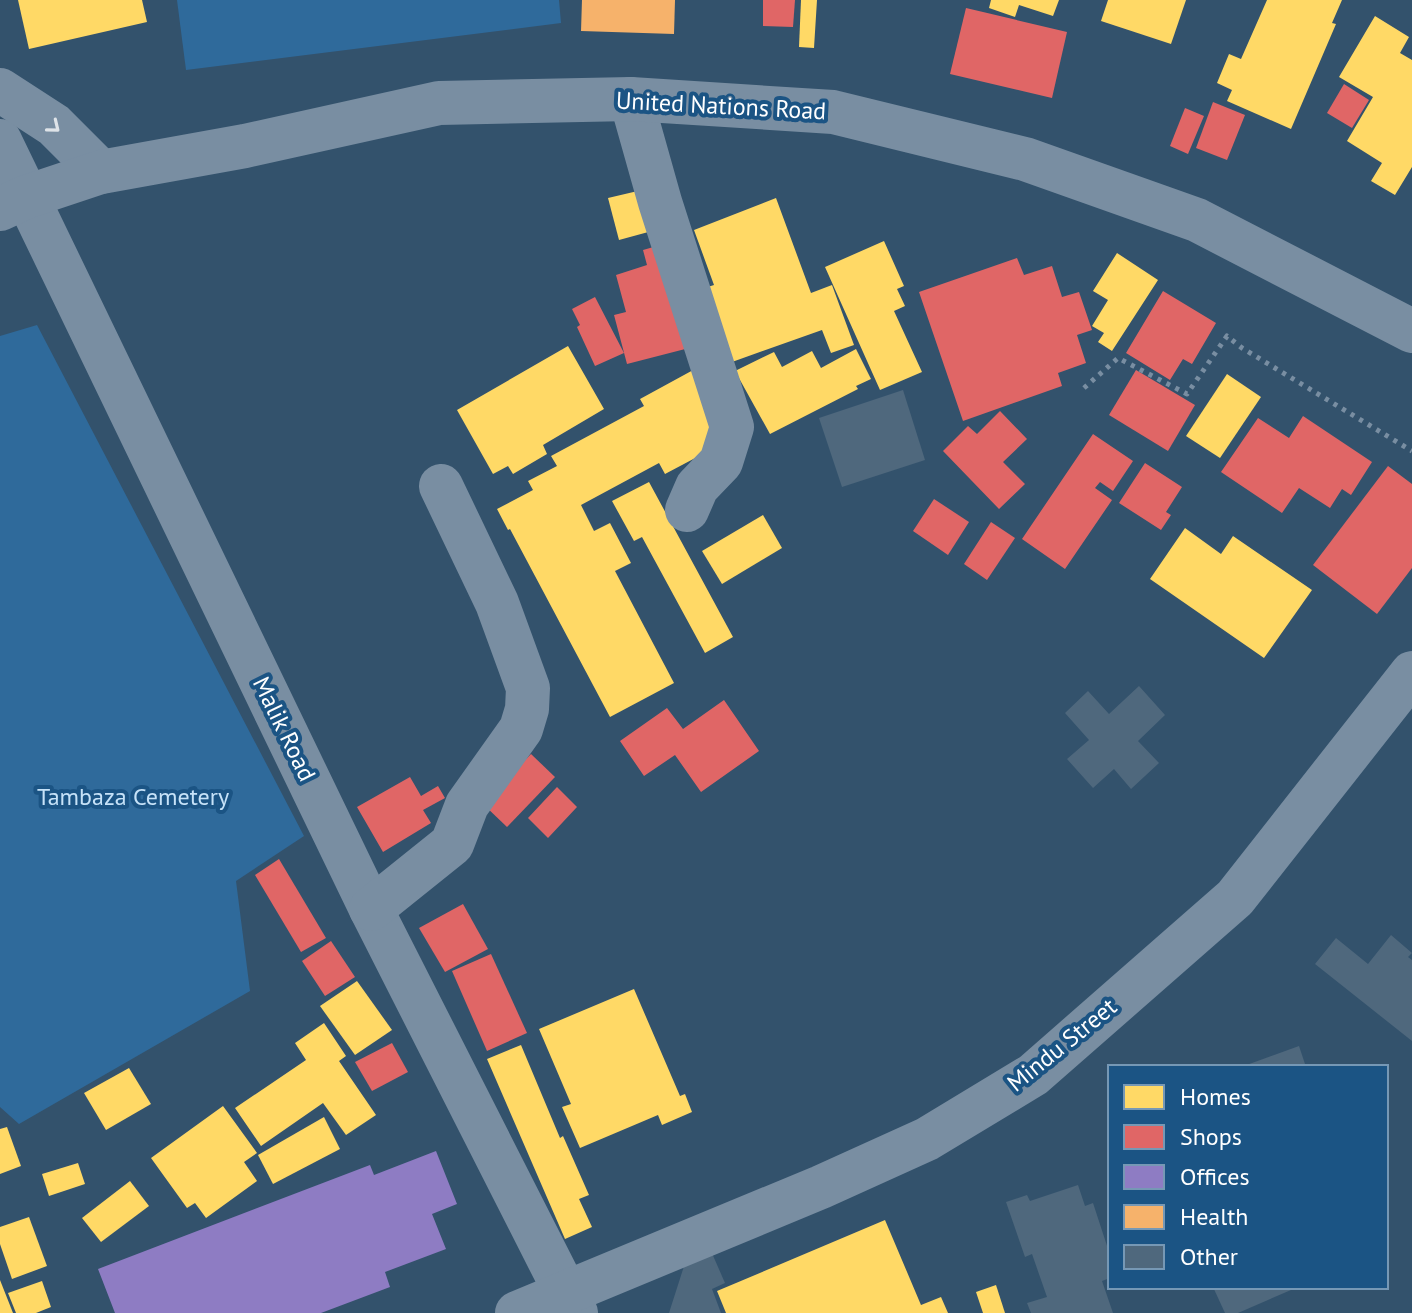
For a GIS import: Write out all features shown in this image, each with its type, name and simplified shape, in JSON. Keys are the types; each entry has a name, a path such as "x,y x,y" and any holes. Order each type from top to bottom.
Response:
{"street":[{"path":"0,90 54,125 101,172"},
{"path":"631,99 660,202 732,427 721,462 697,487 687,510"},
{"name":"United Nations Road","path":"13,203 101,172 245,146 439,103 631,99 833,112 1025,159 1197,220 1412,331"},
{"name":"Malik Road","path":"0,141 13,203 571,1304"},
{"path":"371,909 452,844 467,805 521,729 527,709 528,688 497,603 441,486"},
{"name":"Mindu Street","path":"517,1313 571,1304 927,1139 1033,1075 1235,898 1412,673"}],"path":[{"path":"1084,388 1118,358 1187,394 1227,336 1412,451"}],"green space":[{"path":"177,0 559,0 561,23 186,70"},
{"name":"Tambaza Cemetery","path":"37,325 304,836 236,881 250,991 19,1124 0,1107 0,336"}],"building: Homes":[{"path":"18,0 142,0 147,22 29,49"},
{"path":"801,0 817,0 814,48 799,47"},
{"path":"991,0 1059,0 1053,16 1019,5 1015,17 989,8"},
{"path":"1108,0 1186,0 1171,44 1101,21"},
{"path":"1267,0 1342,0 1332,23 1336,24 1291,129 1227,101 1232,90 1217,83 1229,54 1241,59"},
{"path":"1375,16 1409,37 1400,53 1412,60 1412,167 1395,195 1371,181 1382,163 1347,141 1373,97 1339,77"},
{"path":"642,190 652,231 619,240 608,198"},
{"path":"776,198 811,293 832,285 854,345 831,353 822,330 732,362 695,291 714,285 694,230"},
{"path":"884,241 904,286 897,289 905,306 894,311 922,372 880,390 825,267"},
{"path":"1117,253 1158,280 1112,351 1098,342 1104,333 1092,326 1108,300 1093,291"},
{"path":"568,346 604,409 543,445 547,454 513,474 508,466 493,474 457,410"},
{"path":"856,349 871,379 856,386 858,389 770,434 735,371 774,352 782,367 812,351 821,368"},
{"path":"695,369 716,447 665,474 659,463 581,505 594,531 610,523 631,563 615,571 674,683 610,717 497,509 533,490 528,481 557,466 551,456 644,406 640,399"},
{"path":"1227,374 1261,397 1220,458 1186,436"},
{"path":"649,482 733,637 705,653 642,537 634,541 612,501"},
{"path":"763,515 782,548 722,584 702,551"},
{"path":"1185,528 1221,554 1233,536 1312,590 1264,658 1150,579"},
{"path":"357,981 392,1030 355,1055 320,1006"},
{"path":"634,989 680,1096 685,1094 692,1112 662,1125 658,1115 580,1148 562,1107 571,1104 539,1029"},
{"path":"324,1023 346,1056 339,1061 376,1115 346,1135 323,1103 261,1146 235,1108 306,1060 295,1043"},
{"path":"521,1045 560,1138 563,1136 589,1195 579,1199 592,1227 565,1239 487,1059"},
{"path":"129,1068 151,1104 106,1130 84,1093"},
{"path":"223,1106 257,1153 244,1162 257,1181 206,1218 195,1203 187,1208 151,1158"},
{"path":"324,1117 340,1149 273,1184 258,1155"},
{"path":"7,1127 21,1166 0,1174 0,1129"},
{"path":"78,1163 85,1184 49,1196 42,1174"},
{"path":"130,1181 149,1206 101,1242 82,1218"},
{"path":"29,1217 47,1266 12,1279 0,1244 0,1227"},
{"path":"885,1220 921,1305 941,1297 948,1313 726,1313 717,1291"},
{"path":"0,1280 13,1313 0,1313"},
{"path":"42,1281 51,1307 36,1313 16,1313 8,1293"},
{"path":"996,1285 1005,1313 983,1313 976,1292"}],"building: Shops":[{"path":"763,0 795,0 793,27 763,26"},
{"path":"966,8 1067,32 1052,98 950,74"},
{"path":"1344,84 1369,100 1352,128 1327,113"},
{"path":"1213,102 1245,115 1227,160 1196,148"},
{"path":"1185,108 1204,116 1188,154 1170,146"},
{"path":"664,244 693,347 627,364 614,315 626,312 616,275 647,265 643,250"},
{"path":"1017,258 1024,275 1052,266 1062,297 1079,292 1092,330 1077,335 1086,363 1058,373 1062,386 963,421 919,292"},
{"path":"1163,291 1216,323 1192,364 1183,359 1170,380 1126,353"},
{"path":"595,297 624,353 595,366 572,309"},
{"path":"1136,370 1195,405 1168,451 1109,415"},
{"path":"1000,411 1027,439 1003,462 1025,484 999,509 943,451 968,426 977,434"},
{"path":"1303,416 1372,462 1351,495 1342,489 1330,508 1299,488 1282,513 1221,472 1258,418 1289,438"},
{"path":"1093,434 1133,461 1113,491 1100,482 1095,488 1112,500 1065,569 1022,539"},
{"path":"1145,463 1182,487 1166,512 1171,515 1161,530 1119,503"},
{"path":"1388,466 1412,484 1412,568 1377,614 1313,565"},
{"path":"934,499 969,522 948,555 913,531"},
{"path":"991,522 1015,538 987,580 964,564"},
{"path":"724,700 759,751 701,792 675,755 644,776 620,741 667,708 683,729"},
{"path":"531,754 555,777 507,827 483,804"},
{"path":"410,777 421,796 438,786 445,798 423,810 431,823 383,852 357,807"},
{"path":"557,787 577,807 548,838 528,818"},
{"path":"279,859 326,938 301,952 255,875"},
{"path":"463,904 488,949 445,972 419,928"},
{"path":"331,941 355,977 325,996 302,961"},
{"path":"491,954 527,1033 487,1051 452,971"},
{"path":"392,1043 408,1072 372,1091 355,1062"}],"building: Offices":[{"path":"436,1151 457,1204 432,1214 446,1249 385,1272 390,1287 321,1313 115,1313 98,1269 370,1165 374,1175"}],"building: Health":[{"path":"582,0 675,0 674,34 581,31"}],"building: Other":[{"path":"903,390 925,460 842,487 819,418"},
{"path":"1139,686 1165,715 1138,741 1159,763 1131,789 1114,769 1093,788 1067,759 1089,740 1065,713 1088,691 1109,714"},
{"path":"1391,935 1412,953 1408,957 1412,960 1412,1041 1315,964 1336,938 1368,964"},
{"path":"1299,1046 1305,1065 1247,1065"},
{"path":"1078,1185 1085,1206 1093,1203 1108,1249 1108,1279 1102,1281 1113,1313 1031,1313 1027,1303 1047,1297 1032,1254 1025,1257 1006,1202 1027,1195 1030,1201"},
{"path":"711,1251 725,1283 712,1289 721,1313 669,1313 685,1263"},
{"path":"1214,1289 1291,1289 1238,1313 1225,1313"}]}
